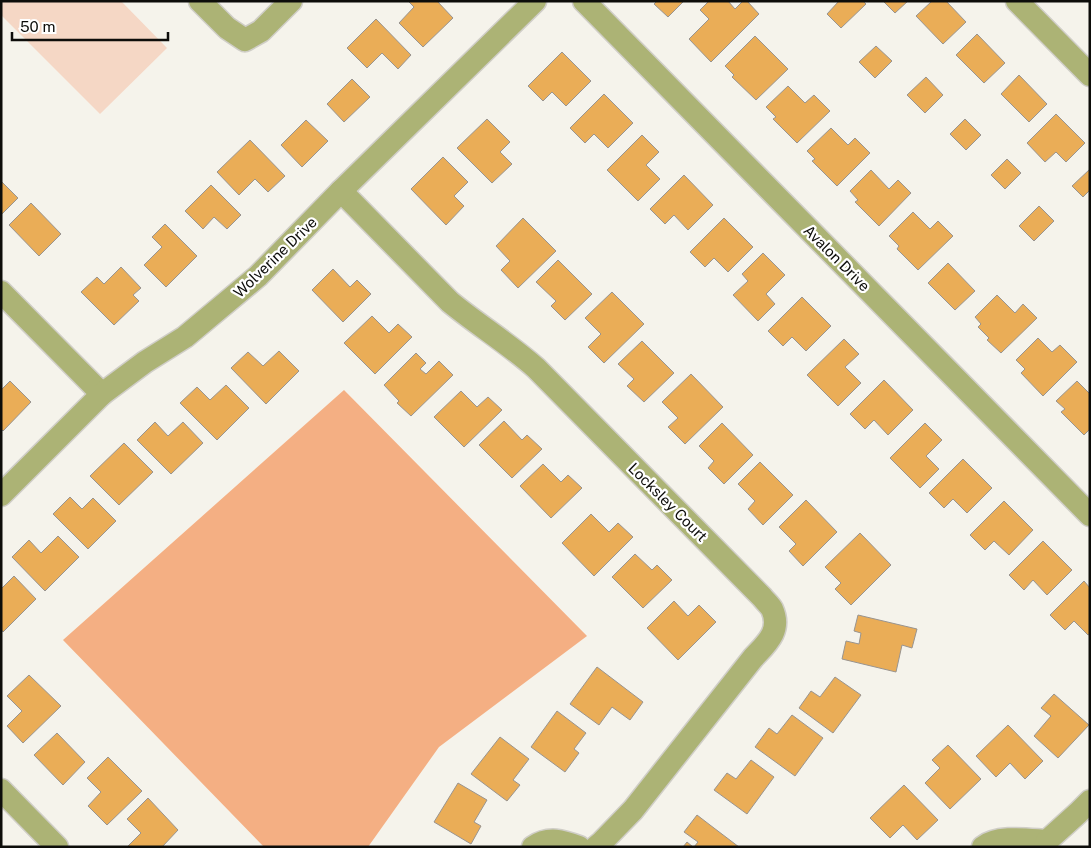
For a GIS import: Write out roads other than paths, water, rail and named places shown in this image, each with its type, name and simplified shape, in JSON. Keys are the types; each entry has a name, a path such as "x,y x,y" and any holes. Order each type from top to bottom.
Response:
{"street":[{"path":"200,1 227,28 245,40 261,31 291,1"},
{"name":"Wolverine Drive","path":"1,495 102,394 145,362 185,337 258,276 535,1"},
{"name":"Avalon Drive","path":"584,1 1090,515"},
{"path":"1017,1 1090,75"},
{"name":"Locksley Court","path":"342,191 450,302 536,368 772,608 776,621 774,632 769,641 753,658 633,810 596,847"},
{"path":"1,292 102,394"},
{"path":"1,790 56,847"},
{"path":"983,847 996,841 1046,844 1090,801"},
{"path":"533,847 540,842 552,840 562,841 579,847"}]}
